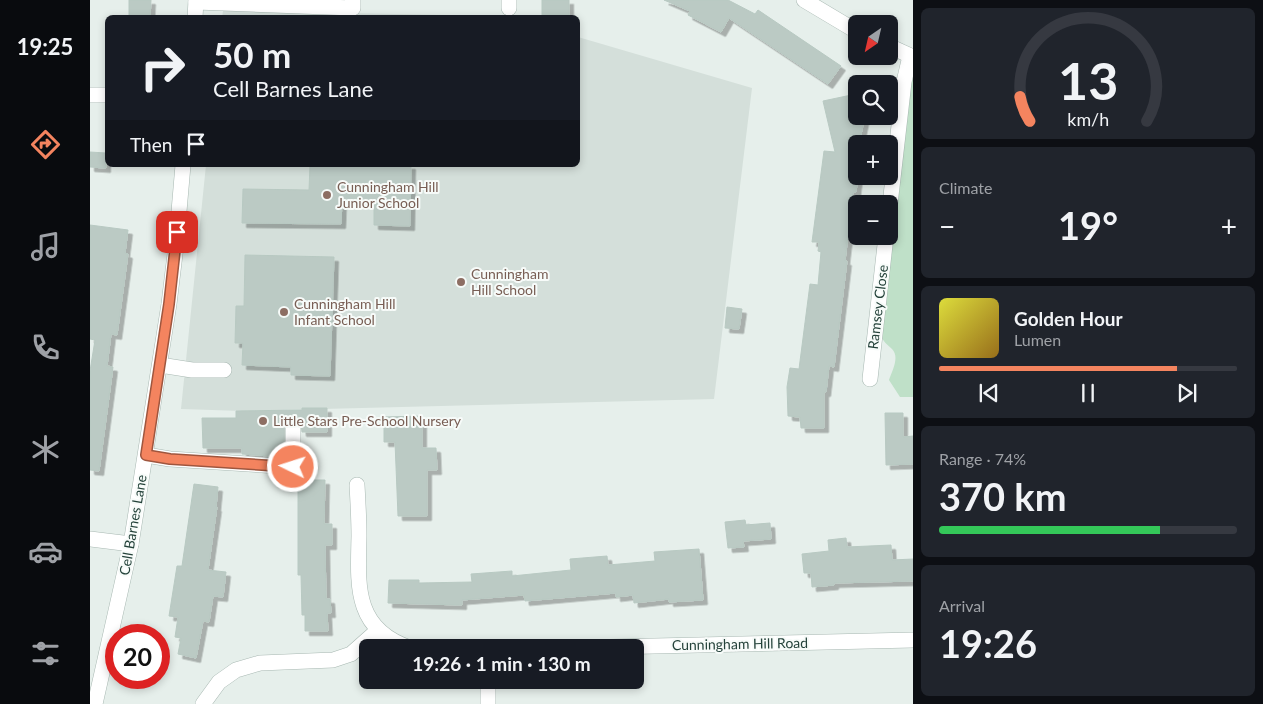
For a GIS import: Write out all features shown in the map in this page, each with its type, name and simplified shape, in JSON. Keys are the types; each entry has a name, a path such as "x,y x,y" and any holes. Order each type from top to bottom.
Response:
{"street":[{"path":"196,7 353,8 353,0"},
{"path":"804,0 848,25"},
{"path":"891,195 904,82 912,56 898,50"},
{"path":"90,95 105,95"},
{"name":"Cell Barnes Lane","path":"95,704 131,544 146,455 176,246 183,167"},
{"name":"Ramsey Close","path":"870,378 885,245"},
{"path":"160,365 192,370 224,370"},
{"path":"146,455 170,459 293,467 293,428"},
{"path":"357,485 360,600 378,630 392,639"},
{"path":"90,539 131,544"},
{"path":"203,704 204,699 219,682 236,670 260,663 332,660 351,654 378,630"},
{"name":"Cunningham Hill Road","path":"644,646 913,640"},
{"path":"488,689 488,704"}],"shaded area":[{"path":"223,11 449,15 222,15"},
{"name":"Cunningham Hill School","path":"580,38 752,88 714,399 243,411 181,409 206,167 580,167"}],"green space":[{"path":"913,79 913,397 900,397 889,380 895,364 894,352 880,334 891,245 898,245 897,195 911,82"}],"building":[{"path":"129,0 151,0 150,15 129,15"},
{"path":"542,0 569,0 569,15 542,15"},
{"path":"664,0 728,0 755,14 758,10 841,66 828,84 729,18 721,32 688,15 690,11"},
{"path":"848,96 848,125 863,125 861,135 848,135 848,185 857,185 856,192 853,192 853,195 848,195 848,235 845,261 847,261 834,367 829,366 826,392 824,392 824,428 801,428 800,417 788,416 787,387 790,368 799,369 810,284 818,285 821,252 818,251 819,242 812,242 824,151 835,152 823,101"},
{"path":"90,152 105,153 106,168 90,167"},
{"name":"Cunningham Hill Junior School","path":"310,167 411,167 410,226 374,225 374,201 342,201 341,224 242,223 243,189 309,190"},
{"path":"90,225 128,230 125,253 128,254 117,335 111,334 107,366 113,367 99,471 90,470 90,371 95,340 90,339"},
{"name":"Cunningham Hill Infant School","path":"245,255 334,257 330,376 291,375 291,367 242,365 243,343 235,343 236,306 244,306"},
{"path":"727,307 742,309 739,329 725,328"},
{"path":"302,408 327,408 327,432 302,432 301,424 298,420 289,420 284,428 284,457 242,454 242,448 203,448 202,418 236,418 236,411 302,410"},
{"path":"885,413 903,413 903,437 913,436 913,464 886,465"},
{"path":"422,416 422,448 436,448 437,470 427,470 427,516 398,516 395,442 384,442 384,417"},
{"path":"298,480 325,480 324,524 332,524 332,545 325,545 326,599 330,599 331,613 327,613 328,631 305,631 305,615 302,615 301,575 298,575"},
{"path":"194,484 218,487 208,570 226,572 223,597 213,596 209,622 203,621 196,658 178,654 181,638 175,637 178,617 169,616 177,566 182,566"},
{"path":"745,520 746,525 770,523 771,539 743,541 744,547 728,548 725,522"},
{"path":"846,538 847,547 891,545 892,560 913,559 913,581 834,583 834,585 812,587 811,573 804,573 802,554 829,551 828,540"},
{"path":"699,549 703,600 669,602 669,599 634,603 633,595 616,597 616,593 525,601 524,595 462,600 462,605 388,603 389,580 419,580 419,583 472,582 471,574 512,571 512,576 571,570 570,559 607,556 608,565 655,561 654,552"}],"place":[{"name":"Cunningham Hill Junior School","path":"327,195"},
{"name":"Cunningham Hill School","path":"461,282"},
{"name":"Cunningham Hill Infant School","path":"284,312"},
{"name":"Little Stars Pre-School Nursery","path":"263,421"}],"route":[{"path":"177,232 169,304 146,455 170,459 293,467"}]}
